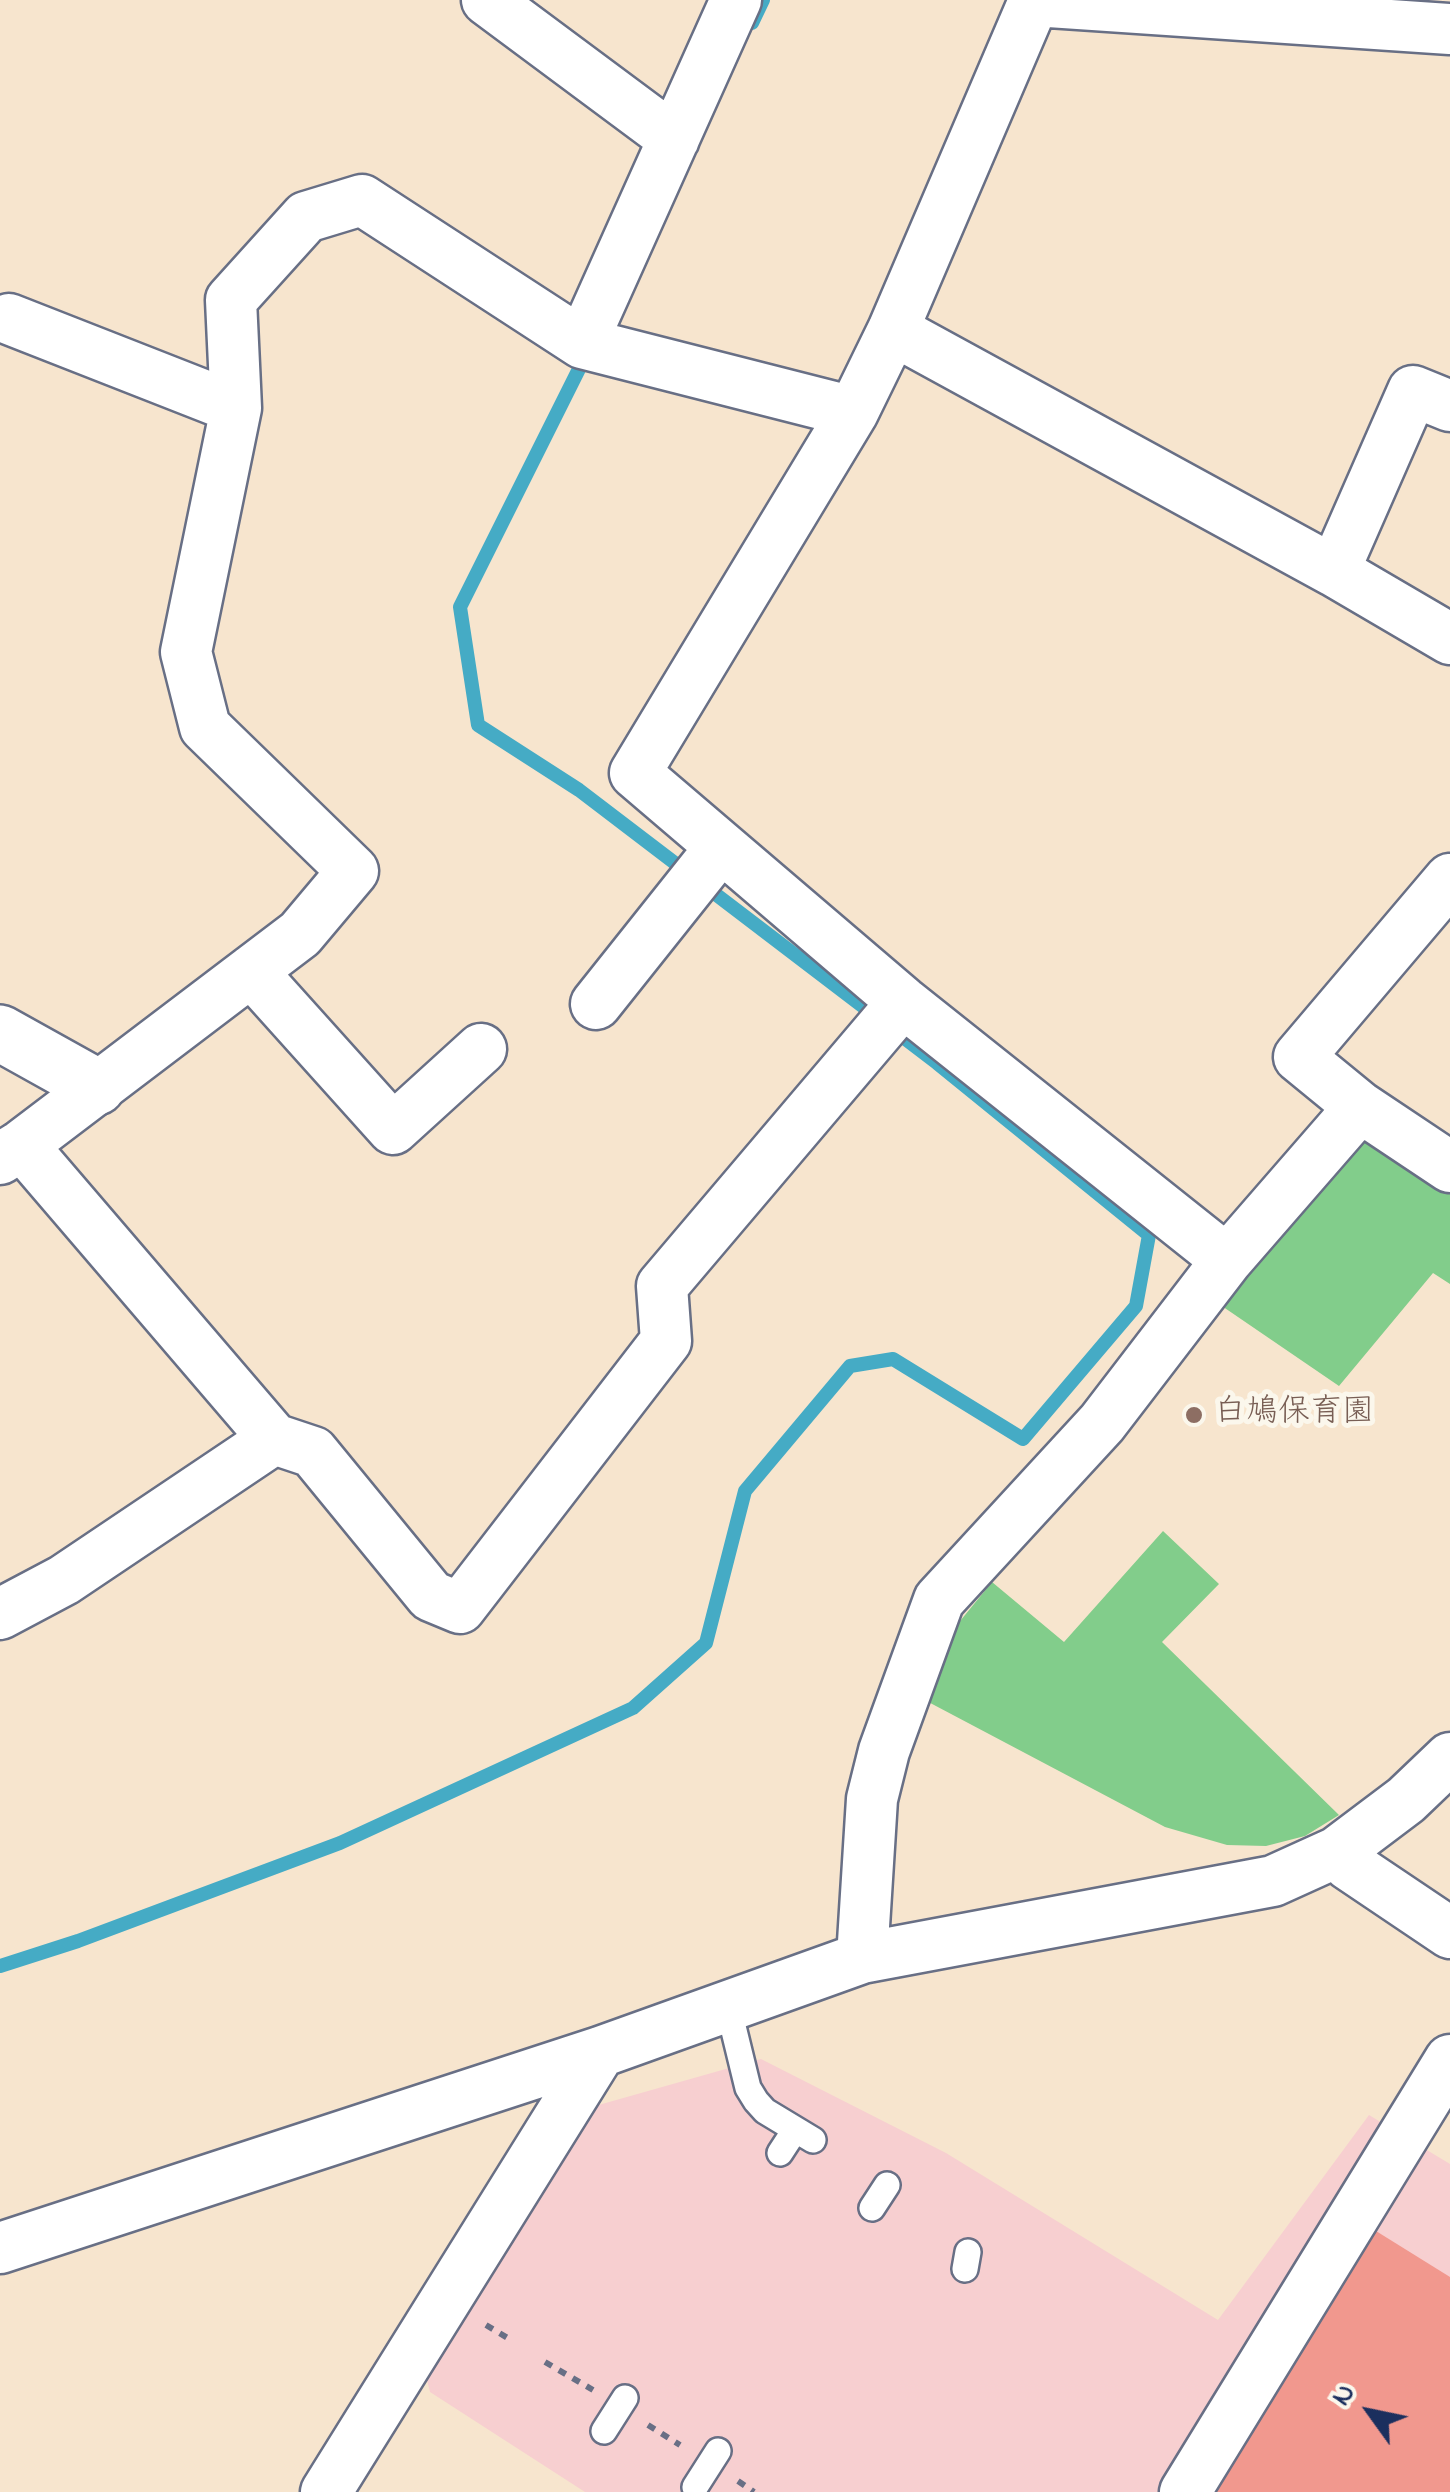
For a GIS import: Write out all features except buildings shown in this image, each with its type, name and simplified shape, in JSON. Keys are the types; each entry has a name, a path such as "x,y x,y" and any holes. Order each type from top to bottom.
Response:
{"street":[{"path":"487,0 674,139"},
{"path":"582,343 736,0"},
{"path":"1226,1260 902,1002 635,773 853,412 894,330 1034,1 1450,29"},
{"path":"853,412 582,343 362,200 306,217 232,300 236,408 186,652 205,727 353,871 300,934 11,1152 274,1439 313,1452 431,1596 460,1608 666,1341 662,1286 902,1002"},
{"path":"3,322 236,408"},
{"path":"894,330 1334,571 1450,639"},
{"path":"1334,571 1414,391 1450,406"},
{"path":"596,1004 721,846"},
{"path":"1450,879 1299,1057 1360,1107 1450,1166"},
{"path":"251,971 393,1129 480,1049"},
{"path":"0,1033 97,1087"},
{"path":"862,1958 872,1799 884,1751 939,1600 1102,1424 1226,1260 1360,1107"},
{"path":"0,1614 64,1580 274,1439"},
{"path":"0,2248 600,2052 862,1958 1273,1881 1337,1852 1406,1800 1450,1758"},
{"path":"1337,1852 1349,1865 1450,1933"},
{"path":"326,2492 600,2052"},
{"path":"1185,2492 1450,2060"}],"lane":[{"path":"728,2006 748,2088 756,2101 804,2135 780,2153"},
{"path":"872,2208 887,2185"},
{"path":"604,2431 621,2404"},
{"path":"694,2486 706,2452"}],"path":[{"path":"546,2362 706,2452"}],"shaded area":[{"path":"761,2059 946,2153 1218,2320 1369,2115 1450,2164 1450,2492 585,2492 430,2392 422,2360 588,2108"}],"green space":[{"path":"1361,1126 1450,1194 1450,1284 1433,1273 1339,1386 1216,1302"},
{"path":"1163,1531 1219,1584 1162,1642 1339,1815 1305,1836 1266,1846 1227,1845 1165,1827 917,1696 938,1648 992,1582 1064,1642"}],"waterway":[{"path":"752,23 763,0"},
{"path":"0,1966 78,1941 340,1843 633,1708 706,1643 745,1491 850,1366 893,1359 1023,1439 1136,1306 1149,1235 937,1063 579,790 478,725 460,607 586,355"}],"place":[{"name":"白鳩保育園","path":"1194,1415"}]}
